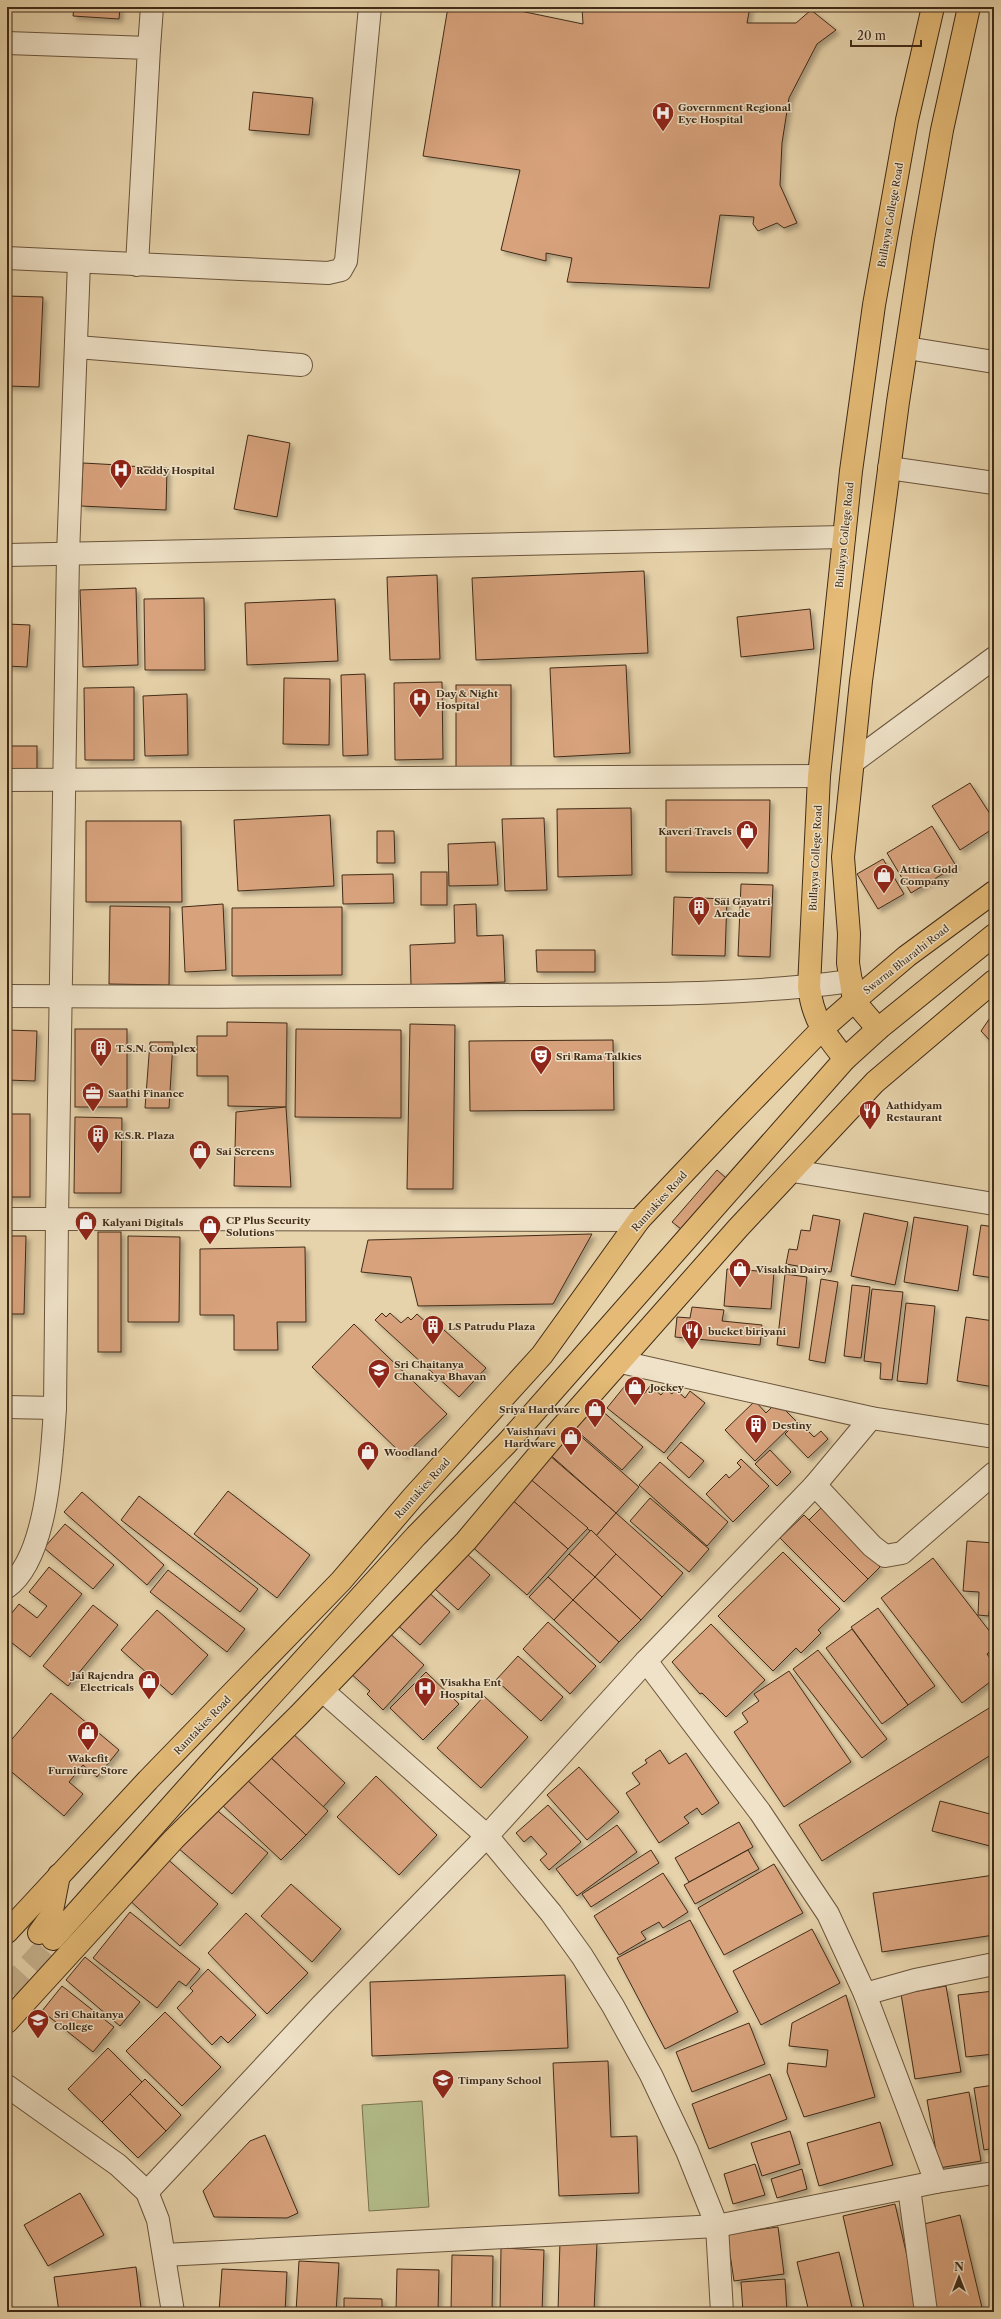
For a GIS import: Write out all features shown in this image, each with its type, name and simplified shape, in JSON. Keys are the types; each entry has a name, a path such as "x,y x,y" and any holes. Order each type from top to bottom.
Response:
{"main road":[{"name":"Bullayya College Road","path":"845,1059 821,1030 811,1007 809,987 819,776 844,537 874,305 907,120 933,7"},
{"path":"878,1028 853,991 848,963 849,934 843,857 853,762 889,468 942,130 969,7"},
{"name":"Swarna Bharathi Road","path":"821,1030 853,991 907,956 994,892"},
{"path":"59,1876 46,1936 81,1908 212,1760 416,1536 507,1443 845,1059 878,1028 994,935"},
{"path":"7,2022 174,1839 323,1691 466,1541 556,1434 738,1228 875,1082 994,981"},
{"name":"Ramtakies Road","path":"7,1932 341,1581 413,1497 542,1355 639,1220 821,1030"},
{"path":"81,1908 97,1922"}],"street":[{"path":"137,265 152,7"},
{"path":"7,258 328,273 341,270 346,261 370,7"},
{"path":"7,44 149,48"},
{"path":"7,1586 23,1567 37,1539 50,1479 55,1408 60,996 68,555 79,262"},
{"path":"77,347 301,365"},
{"path":"907,348 994,362"},
{"path":"889,468 994,483"},
{"path":"7,555 68,555 844,537"},
{"path":"853,762 994,658"},
{"path":"7,780 65,781 819,776"},
{"path":"7,996 612,994 720,992 809,987 853,991"},
{"path":"793,1171 994,1204"},
{"path":"7,1219 639,1220"},
{"path":"621,1362 871,1418 994,1437"},
{"path":"7,1407 55,1408"},
{"path":"147,2192 321,2006 486,1836 646,1661 814,1485 871,1418"},
{"path":"814,1485 872,1546 885,1556 902,1553 994,1473"},
{"path":"646,1661 760,1812 828,1914 865,1994 936,2182"},
{"path":"323,1691 486,1836 551,1914 582,1956 613,2006 655,2082 687,2151 717,2226 722,2312"},
{"path":"865,1994 915,1980 994,1964"},
{"path":"7,2086 118,2165 147,2192 158,2220 173,2312"},
{"path":"164,2255 717,2226 936,2182 994,2173"},
{"path":"909,2188 926,2312"}],"green space":[{"path":"422,2101 429,2207 369,2211 362,2105"}],"building":[{"path":"74,7 120,7 119,19 73,16"},
{"path":"448,7 501,7 583,24 582,7 750,7 747,23 796,23 811,10 836,30 817,44 789,98 782,143 780,185 797,223 784,228 777,223 758,231 753,224 754,217 720,215 709,288 567,282 572,258 546,253 546,261 501,250 520,170 423,156"},
{"path":"253,92 313,98 309,135 249,130"},
{"path":"7,296 43,297 39,387 7,386"},
{"path":"248,435 290,443 277,517 234,509"},
{"path":"83,463 119,465 118,480 127,481 127,466 167,468 166,510 81,506"},
{"path":"644,571 648,653 476,660 472,578"},
{"path":"437,575 440,659 390,660 387,577"},
{"path":"136,588 138,665 83,667 80,590"},
{"path":"204,598 205,670 145,670 144,599"},
{"path":"335,599 338,661 247,665 245,603"},
{"path":"810,609 814,649 741,657 737,617"},
{"path":"7,624 30,625 27,667 7,666"},
{"path":"626,665 630,753 554,757 550,668"},
{"path":"365,674 368,755 343,756 341,675"},
{"path":"284,678 330,679 329,745 283,744"},
{"path":"442,682 443,759 395,760 394,683"},
{"path":"456,685 511,685 511,768 456,768"},
{"path":"134,687 134,760 85,760 84,688"},
{"path":"187,694 188,755 145,756 143,696"},
{"path":"7,746 37,746 37,771 7,771"},
{"path":"970,783 994,820 994,828 960,850 932,806"},
{"path":"666,800 770,800 768,873 666,872"},
{"path":"631,808 632,875 558,877 557,809"},
{"path":"330,815 334,886 238,891 234,820"},
{"path":"544,818 547,890 505,891 502,819"},
{"path":"86,821 181,821 182,902 86,902"},
{"path":"932,826 956,866 911,893 887,853"},
{"path":"377,831 394,831 395,863 377,863"},
{"path":"495,842 498,885 449,886 448,844"},
{"path":"883,859 904,894 878,909 857,874"},
{"path":"421,872 447,872 447,905 421,905"},
{"path":"393,874 394,903 343,904 342,875"},
{"path":"741,884 773,885 770,957 738,956"},
{"name":"Sai Gayatri Arcade","path":"674,897 727,899 725,956 672,955"},
{"path":"223,904 226,970 185,972 182,907"},
{"path":"476,904 477,936 503,935 505,982 411,985 410,945 455,943 454,905"},
{"path":"110,906 170,907 169,985 109,984"},
{"path":"342,907 342,975 232,976 232,908"},
{"path":"536,950 595,950 595,972 537,972"},
{"path":"994,1012 994,1045 981,1031"},
{"path":"227,1022 287,1023 286,1107 228,1106 228,1076 197,1076 197,1036 227,1036"},
{"path":"410,1024 455,1025 453,1189 407,1189"},
{"name":"T.S.N. Complex","path":"75,1029 127,1029 127,1107 75,1107"},
{"path":"296,1029 401,1030 401,1118 295,1117"},
{"path":"7,1030 37,1031 35,1081 7,1080"},
{"name":"Sri Rama Talkies","path":"613,1040 614,1110 470,1111 469,1041"},
{"path":"150,1042 173,1042 169,1108 145,1108"},
{"path":"286,1107 291,1187 234,1186 236,1112"},
{"path":"7,1114 30,1114 30,1197 7,1197"},
{"name":"K.S.R. Plaza","path":"75,1117 122,1118 121,1193 74,1193"},
{"path":"717,1170 726,1178 681,1229 672,1222"},
{"path":"864,1213 908,1222 895,1285 851,1276"},
{"path":"813,1215 840,1220 831,1272 786,1264 789,1249 797,1250 801,1230 810,1231"},
{"path":"914,1217 968,1226 958,1291 904,1282"},
{"path":"981,1225 994,1227 994,1278 973,1275"},
{"path":"98,1232 121,1232 121,1352 98,1352"},
{"path":"592,1234 553,1304 418,1306 411,1277 361,1272 368,1240"},
{"path":"7,1236 26,1236 24,1314 7,1314"},
{"path":"128,1236 180,1237 179,1322 128,1322"},
{"path":"305,1247 306,1322 277,1322 278,1350 234,1350 234,1315 200,1315 200,1249"},
{"path":"727,1269 774,1272 771,1309 724,1306"},
{"path":"785,1274 807,1277 799,1348 777,1345"},
{"path":"821,1279 838,1282 825,1363 809,1360"},
{"path":"852,1285 870,1287 861,1358 844,1356"},
{"path":"872,1289 903,1292 892,1380 880,1379 881,1363 864,1361"},
{"path":"906,1303 935,1306 927,1384 897,1381"},
{"path":"692,1307 724,1310 722,1321 762,1325 760,1345 675,1337 677,1317 690,1318"},
{"name":"LS Patrudu Plaza","path":"382,1313 386,1317 390,1313 401,1323 408,1317 411,1320 417,1314 429,1325 433,1320 486,1368 459,1397 375,1320"},
{"path":"966,1317 994,1321 994,1387 957,1381"},
{"name":"Sri Chaitanya Chanakya Bhavan","path":"354,1324 447,1414 404,1456 312,1367"},
{"path":"628,1382 644,1394 650,1386 661,1395 666,1389 672,1394 675,1389 685,1398 690,1391 705,1403 664,1453 607,1408"},
{"path":"591,1401 643,1447 622,1470 570,1425"},
{"name":"Destiny","path":"755,1401 766,1413 777,1402 796,1421 755,1461 725,1430"},
{"path":"798,1421 814,1437 821,1431 828,1439 808,1458 785,1434"},
{"path":"569,1426 639,1487 616,1513 546,1451"},
{"path":"681,1442 704,1461 689,1478 667,1458"},
{"path":"770,1450 791,1472 777,1486 755,1464"},
{"path":"549,1455 616,1513 596,1536 528,1477"},
{"path":"741,1459 769,1486 733,1522 706,1494 726,1474 729,1478 741,1467 737,1463"},
{"path":"660,1462 728,1522 707,1546 639,1485"},
{"path":"528,1477 588,1528 568,1549 510,1498"},
{"path":"228,1491 310,1555 277,1598 194,1534"},
{"path":"82,1492 164,1565 147,1585 64,1512"},
{"path":"139,1496 258,1589 240,1612 121,1520"},
{"path":"510,1498 568,1549 527,1595 469,1544"},
{"path":"650,1498 709,1549 689,1572 630,1521"},
{"path":"821,1508 880,1567 868,1579 809,1520"},
{"path":"616,1513 683,1573 662,1597 596,1536"},
{"path":"804,1515 868,1579 844,1602 780,1538"},
{"path":"65,1524 114,1565 93,1589 44,1548"},
{"path":"591,1530 616,1554 595,1577 569,1554"},
{"path":"967,1541 994,1543 989,1616 978,1615 979,1592 963,1591"},
{"path":"994,1548 994,1617 989,1616"},
{"path":"783,1552 840,1609 818,1630 821,1633 801,1653 796,1648 773,1671 718,1616"},
{"path":"467,1554 490,1575 458,1610 435,1589"},
{"path":"569,1554 595,1577 573,1600 548,1577"},
{"path":"616,1554 662,1597 641,1620 595,1577"},
{"path":"933,1558 994,1637 994,1648 987,1654 994,1664 994,1679 962,1703 881,1598"},
{"path":"49,1567 82,1594 30,1657 7,1639 7,1619 19,1604 37,1618 47,1606 29,1592"},
{"path":"168,1570 245,1629 227,1652 150,1592"},
{"path":"548,1577 573,1600 554,1620 529,1597"},
{"path":"595,1577 641,1620 619,1642 573,1600"},
{"path":"425,1589 450,1612 420,1645 394,1622"},
{"path":"573,1600 619,1642 600,1663 554,1620"},
{"path":"93,1605 118,1625 68,1686 43,1666"},
{"path":"878,1608 935,1686 908,1705 851,1627"},
{"path":"157,1610 208,1655 172,1695 121,1650"},
{"path":"548,1622 596,1666 570,1694 523,1649"},
{"path":"711,1624 765,1680 726,1717 702,1693 700,1694 672,1662"},
{"path":"852,1629 908,1705 882,1724 826,1648"},
{"path":"386,1630 424,1665 383,1710 367,1694 370,1691 348,1671"},
{"path":"818,1650 887,1739 862,1758 793,1669"},
{"path":"518,1656 563,1697 541,1721 496,1680"},
{"path":"789,1671 851,1762 784,1807 734,1732 748,1722 742,1713 759,1701 754,1694"},
{"path":"426,1672 459,1704 423,1740 390,1708"},
{"path":"51,1693 119,1750 97,1777 83,1765 69,1782 83,1794 64,1816 7,1768 7,1745"},
{"path":"484,1696 528,1737 481,1788 437,1748"},
{"path":"994,1705 994,1753 822,1861 799,1825"},
{"path":"289,1730 345,1783 323,1807 267,1754"},
{"path":"660,1750 669,1764 686,1753 719,1803 702,1815 697,1808 684,1817 689,1823 659,1843 626,1793 640,1784 632,1773 647,1763 645,1760"},
{"path":"269,1756 328,1811 306,1835 247,1780"},
{"path":"579,1767 619,1812 587,1840 547,1795"},
{"path":"376,1776 437,1835 399,1875 337,1817"},
{"path":"245,1778 306,1835 281,1860 221,1804"},
{"path":"940,1801 994,1815 994,1847 932,1831"},
{"path":"548,1805 581,1842 549,1870 540,1860 547,1854 531,1836 524,1842 516,1833"},
{"path":"213,1807 268,1853 232,1894 178,1848"},
{"path":"739,1822 753,1847 689,1882 675,1858"},
{"path":"617,1825 637,1852 577,1896 556,1869"},
{"path":"651,1850 659,1863 591,1907 582,1894"},
{"path":"748,1850 759,1869 695,1904 684,1885"},
{"path":"164,1856 218,1904 180,1946 127,1898"},
{"path":"774,1864 803,1913 724,1955 698,1908"},
{"path":"663,1873 688,1912 663,1928 659,1922 641,1932 646,1939 619,1955 594,1916"},
{"path":"994,1875 994,1935 882,1952 873,1893"},
{"path":"291,1884 341,1929 312,1962 261,1916"},
{"path":"130,1912 200,1969 186,1986 179,1981 157,2008 93,1958"},
{"path":"246,1913 308,1973 267,2014 208,1953"},
{"path":"690,1920 738,2012 665,2049 617,1958"},
{"path":"812,1929 840,1983 761,2025 733,1971"},
{"path":"85,1957 140,2002 120,2026 66,1980"},
{"path":"208,1969 256,2015 228,2043 221,2036 212,2045 177,2008 193,1991 190,1988"},
{"path":"565,1975 568,2048 372,2056 370,1982"},
{"path":"62,1986 114,2027 93,2052 42,2011"},
{"path":"946,1986 961,2072 915,2079 901,1994"},
{"path":"994,1991 994,2054 966,2057 958,1995"},
{"path":"846,1995 875,2097 804,2117 787,2072 788,2063 826,2067 828,2050 789,2046 792,2023"},
{"path":"165,2012 221,2067 182,2106 126,2051"},
{"path":"749,2023 765,2064 692,2092 676,2052"},
{"path":"108,2048 142,2082 102,2122 68,2089"},
{"path":"608,2061 611,2137 637,2136 639,2193 559,2196 553,2063"},
{"path":"770,2074 787,2119 709,2149 692,2104"},
{"path":"145,2079 181,2115 166,2131 130,2094"},
{"path":"994,2085 994,2148 984,2150 974,2088"},
{"path":"969,2092 981,2161 939,2168 927,2100"},
{"path":"130,2094 166,2131 138,2158 102,2122"},
{"path":"880,2122 893,2165 819,2186 807,2143"},
{"path":"790,2131 800,2164 762,2176 751,2143"},
{"path":"265,2135 298,2213 287,2218 214,2217 203,2191 250,2141"},
{"path":"755,2164 765,2195 733,2204 724,2174"},
{"path":"802,2169 807,2189 777,2198 771,2179"},
{"path":"80,2193 104,2235 48,2266 24,2225"},
{"path":"895,2204 920,2312 865,2312 843,2216"},
{"path":"960,2215 983,2312 936,2312 916,2226"},
{"path":"778,2227 784,2274 734,2281 727,2234"},
{"path":"560,2241 597,2243 594,2312 558,2312"},
{"path":"501,2248 544,2250 542,2312 500,2312"},
{"path":"839,2252 853,2312 809,2312 797,2262"},
{"path":"452,2255 493,2256 492,2312 451,2312"},
{"path":"299,2261 339,2263 336,2312 296,2312"},
{"path":"136,2267 141,2308 110,2312 59,2312 54,2277"},
{"path":"222,2269 287,2272 285,2312 219,2312"},
{"path":"397,2269 439,2270 438,2312 396,2312"},
{"path":"785,2279 787,2312 743,2312 741,2282"},
{"path":"344,2298 382,2299 382,2312 344,2312"}],"tunnel":[{"path":"7,1989 53,1939"}],"place":[{"name":"Government Regional Eye Hospital","path":"663,132"},
{"name":"Reddy Hospital","path":"121,490"},
{"name":"Day & Night Hospital","path":"420,718"},
{"name":"Kaveri Travels","path":"747,850"},
{"name":"Attica Gold Company","path":"884,894"},
{"name":"Sai Gayatri Arcade","path":"699,926"},
{"name":"T.S.N. Complex","path":"101,1068"},
{"name":"Sri Rama Talkies","path":"541,1076"},
{"name":"Saathi Finance","path":"93,1112"},
{"name":"Aathidyam Restaurant","path":"870,1130"},
{"name":"K.S.R. Plaza","path":"98,1154"},
{"name":"Sai Screens","path":"200,1170"},
{"name":"Kalyani Digitals","path":"86,1242"},
{"name":"CP Plus Security Solutions","path":"210,1246"},
{"name":"Visakha Dairy","path":"740,1288"},
{"name":"LS Patrudu Plaza","path":"433,1346"},
{"name":"bucket biriyani","path":"692,1350"},
{"name":"Sri Chaitanya Chanakya Bhavan","path":"379,1390"},
{"name":"Jockey","path":"635,1406"},
{"name":"Sriya Hardware","path":"595,1428"},
{"name":"Destiny","path":"756,1444"},
{"name":"Vaishnavi Hardware","path":"571,1456"},
{"name":"Woodland","path":"368,1472"},
{"name":"Jai Rajendra Electricals","path":"149,1700"},
{"name":"Visakha Ent Hospital","path":"425,1708"},
{"name":"Wakefit Furniture Store","path":"88,1752"},
{"name":"Sri Chaitanya College","path":"38,2040"},
{"name":"Timpany School","path":"443,2100"}]}
